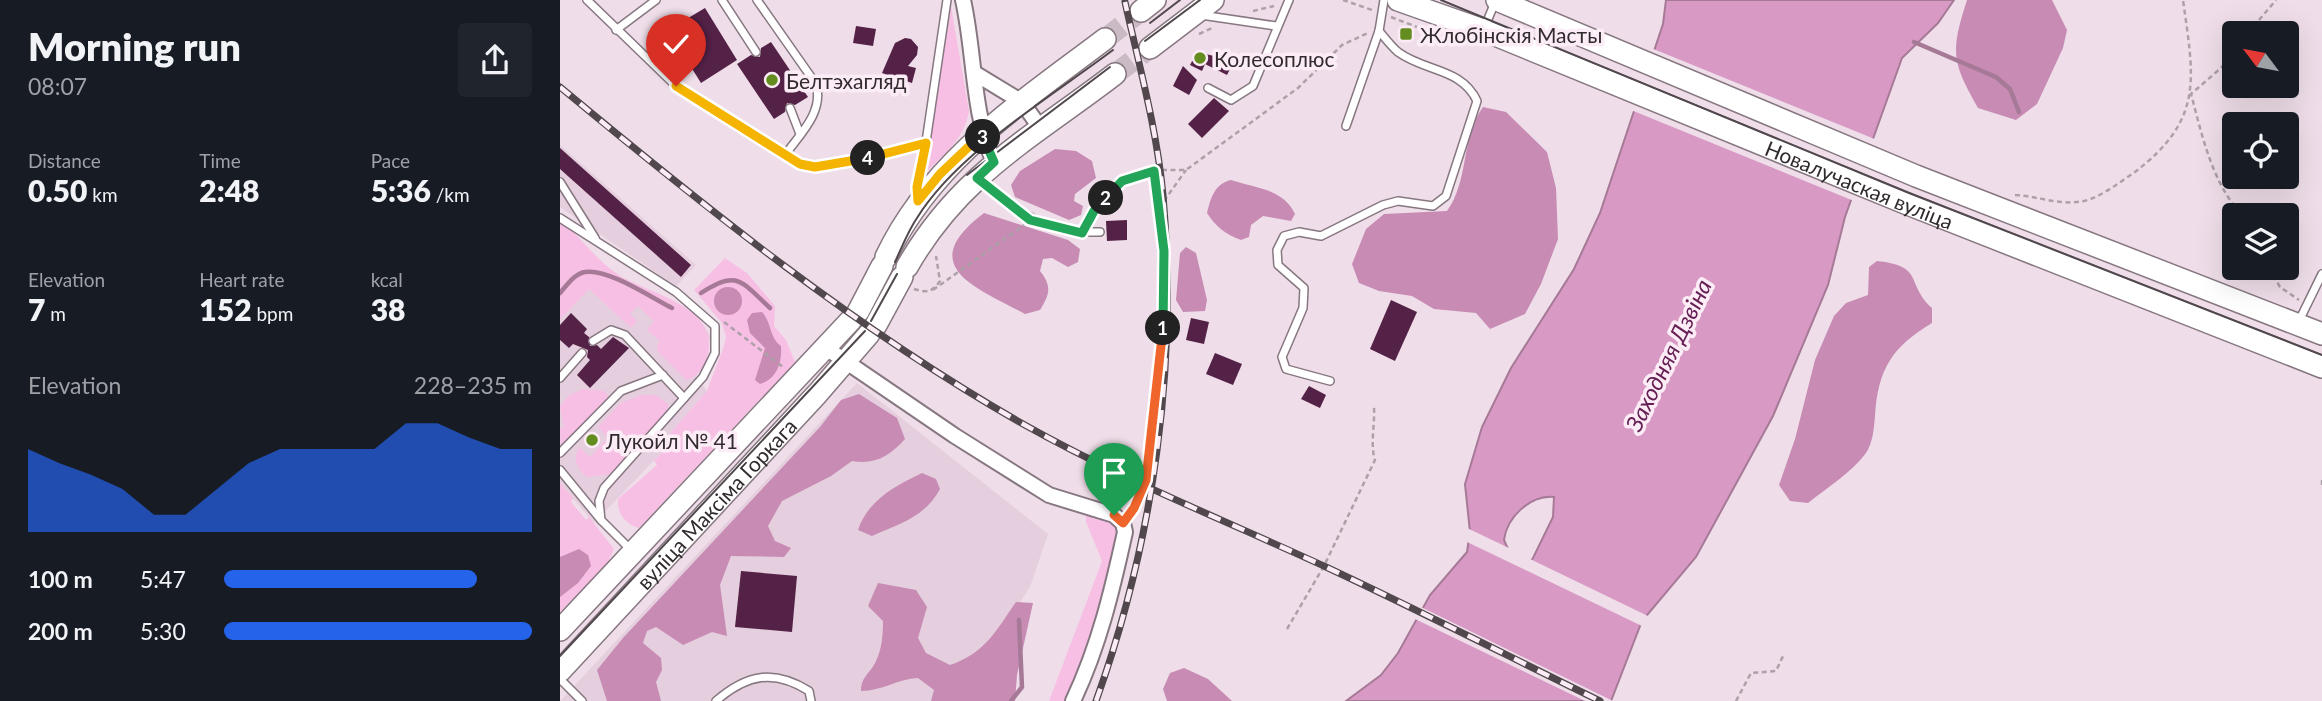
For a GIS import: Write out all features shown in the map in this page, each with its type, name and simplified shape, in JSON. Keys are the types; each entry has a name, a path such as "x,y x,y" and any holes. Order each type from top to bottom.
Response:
{"main road":[{"path":"1150,48 1213,0"},
{"name":"Новалучаская вуліца","path":"1398,0 1483,30 1905,202 2322,367"},
{"name":"Новалучаская вуліца","path":"1496,0 1916,176 2302,314 2322,334"},
{"name":"вуліца Максіма Горкага","path":"560,630 855,316 918,201 940,174 981,135 1105,39"},
{"name":"вуліца Максіма Горкага","path":"560,671 845,362 872,329 905,279 935,223 994,162 1115,75"}],"street":[{"path":"963,0 976,74 981,135 994,162"},
{"path":"976,74 1022,102 1041,129"},
{"path":"2286,353 2302,314"},
{"path":"826,348 1049,495 1114,515 1123,523 1125,532 1110,603 1090,665 1073,701"},
{"path":"634,552 654,571"}],"lane":[{"path":"587,0 676,86 800,164 815,167 845,164 926,143"},
{"path":"616,30 656,0"},
{"path":"722,0 756,52"},
{"path":"757,0 816,84 820,98 816,112 785,155"},
{"path":"918,201 917,187 947,0"},
{"path":"1208,88 1231,100 1253,86 1289,0"},
{"path":"1346,125 1379,31 1384,0"},
{"path":"1483,30 1496,0"},
{"path":"1194,14 1276,26"},
{"path":"1330,382 1286,369 1282,356 1303,307 1304,288 1278,265 1277,250 1284,236 1298,232 1321,236 1383,205 1398,201 1433,205 1439,201 1446,196 1478,101 1471,88 1457,77 1398,52 1379,31"},
{"path":"790,108 800,134"},
{"path":"977,178 1030,220 1082,233 1100,232"},
{"path":"560,182 597,242"},
{"path":"560,218 676,292 715,326 715,353 703,377 604,488 599,501 600,520"},
{"path":"2302,314 2322,274"},
{"path":"593,341 611,330 625,335 684,398"},
{"path":"560,378 582,352"},
{"path":"560,453 621,391 663,375"},
{"path":"560,470 600,520 634,552"},
{"path":"716,701 745,682 767,676 790,680 809,691 811,701"},
{"path":"560,678 582,701"}],"path":[{"path":"2183,0 2191,94 2207,153 2232,203"},
{"path":"2258,21 2276,0"},
{"path":"1158,208 1186,170 1298,88 1342,45 1359,35 1379,31"},
{"path":"2008,195 2054,203 2085,201 2118,184 2163,150 2184,118 2191,94 2222,67"},
{"path":"1082,233 1094,211 1122,181 1154,171 1186,170"},
{"path":"1123,523 1134,508 1146,480 1163,340 1164,251 1154,171"},
{"path":"905,279 914,289 925,293 933,290 1030,220"},
{"path":"931,245 939,267 940,281 933,290"},
{"path":"2276,280 2302,314"},
{"path":"723,321 788,371"},
{"path":"1287,629 1324,566 1375,460 1371,449 1376,434 1374,407"},
{"path":"2322,480 2322,487"},
{"path":"1736,701 1751,673 1776,671 1784,654"}],"shaded area":[{"path":"1967,0 2052,0 2067,30 2063,48 2037,104 2016,120 1978,108 1963,79 1956,56 1956,45"},
{"path":"951,6 969,111 958,138 925,173"},
{"path":"1483,107 1506,112 1547,152 1556,188 1558,239 1541,284 1525,314 1490,329 1476,313 1434,309 1412,296 1379,291 1359,283 1352,264 1366,229 1384,214 1447,211 1459,186 1471,132"},
{"path":"560,145 696,265 676,286 560,207"},
{"path":"1055,149 1076,151 1092,161 1096,178 1075,194 1074,201 1083,206 1081,215 1069,220 1015,197 1011,185 1020,171"},
{"path":"1231,180 1268,191 1284,199 1295,214 1291,221 1263,216 1251,225 1249,237 1241,240 1226,233 1207,213 1217,188"},
{"path":"984,213 1068,240 1080,249 1078,262 1068,267 1052,258 1043,259 1040,271 1048,290 1040,310 1025,314 988,294 960,273 953,261 954,247 964,231"},
{"path":"560,220 619,275 664,296 694,314 704,326 709,340 706,362 696,375 686,380 657,351 659,340 647,330 654,321 638,306 630,314 637,321 631,328 589,289 560,319"},
{"path":"1186,247 1196,253 1207,300 1205,311 1183,312 1176,300 1180,253"},
{"path":"725,258 747,273 775,306 774,326 786,340 795,362 639,528 623,517 618,499 657,465 654,461 663,451 671,432 707,391 726,337 722,323 694,290"},
{"path":"1877,261 1892,263 1908,271 1932,308 1932,323 1897,351 1884,372 1877,399 1873,435 1866,453 1847,473 1808,503 1790,501 1779,485 1795,439 1815,360 1834,316 1846,303 1868,295 1869,267"},
{"path":"580,281 703,324 710,336 707,360 696,376 707,391 671,432 663,451 594,523 560,483 560,304"},
{"path":"728,287 738,291 742,301 738,311 728,315 718,311 714,301 718,291"},
{"path":"762,312 774,338 781,346 781,352 774,374 760,384 755,380 765,348 750,333 747,320 752,313"},
{"path":"857,383 1048,534 1030,587 1002,630 979,701 560,701"},
{"path":"583,389 605,391 610,399 561,446 560,428 564,427 560,407 568,396"},
{"path":"859,394 897,418 905,439 882,458 868,462 852,461 831,476 782,501 768,526 775,541 791,548 784,557 731,556 720,585 727,636 712,632 683,645 656,627 647,631 643,643 661,658 662,670 656,682 661,701 607,701 597,670 623,638 820,427 841,400"},
{"path":"641,395 656,395 668,404 667,415 610,474 587,477 577,463 579,447 590,457 608,438 598,427 621,403"},
{"path":"922,473 936,479 940,489 927,506 901,523 872,536 858,530 868,510 876,502"},
{"path":"560,483 573,498 571,502 586,520 589,517 614,549 608,562 560,612"},
{"path":"1097,499 1107,503 1115,521 1117,546 1098,615 1067,701 1049,701 1102,561 1086,522 1086,509"},
{"path":"579,549 588,555 591,566 578,583 560,597 560,557"},
{"path":"878,583 916,590 927,607 918,638 926,653 950,665 972,654 989,640 1016,602 1033,603 1017,675 1015,701 931,701 934,690 918,678 861,691 864,678 874,665 882,641 883,621 868,606"},
{"path":"1184,668 1208,679 1232,701 1167,701 1163,689 1170,673"}],"water":[{"name":"Заходняя Дзвіна","path":"1666,0 1954,0 1938,23 1902,58 1845,217 1828,285 1773,416 1696,557 1642,621 1611,701 1346,701 1381,675 1398,653 1430,595 1467,552 1470,532 1465,484 1482,427 1511,368 1574,269 1600,213 1663,24","holes":["1554,497 1553,517 1529,563 1511,556 1504,540 1510,523 1521,509 1536,500"]}],"pier":[{"path":"1651,48 1877,140 1854,201 1631,110"},
{"path":"1467,528 1511,549 1519,558 1528,558 1650,617 1644,627 1465,541"},
{"path":"1419,606 1613,701 1585,701 1413,618"}],"building":[{"path":"705,8 737,60 701,83 668,30"},
{"path":"856,26 876,29 873,46 853,43"},
{"path":"905,38 911,39 918,47 917,55 908,66 916,68 912,83 882,73 895,43"},
{"name":"Белтэхагляд","path":"771,42 808,97 795,105 787,103 785,112 774,119 737,64 751,55 760,57 761,48"},
{"path":"1216,51 1234,61 1227,75 1205,64 1202,71 1190,65 1197,52 1214,56"},
{"path":"1183,66 1197,80 1189,95 1173,86"},
{"path":"1214,98 1229,111 1202,138 1188,124"},
{"path":"560,148 691,265 681,277 560,169"},
{"path":"1127,220 1127,240 1107,241 1106,221"},
{"path":"1391,300 1417,312 1395,361 1370,349"},
{"path":"571,313 587,329 584,333 589,337 590,346 597,345 601,349 613,337 629,348 590,388 577,375 590,360 587,357 588,350 573,344 569,348 560,340 560,325"},
{"path":"1191,318 1209,322 1204,344 1186,340"},
{"path":"1215,353 1242,364 1233,385 1206,374"},
{"path":"1309,386 1326,395 1320,408 1301,399"},
{"path":"741,571 797,576 792,632 735,627"}],"waterway":[{"path":"1914,42 1996,77 2010,89 2019,112"},
{"path":"560,293 577,275 595,272 617,279 672,308"},
{"path":"701,293 723,281 738,281 770,308"},
{"path":"1011,701 1022,687 1019,620"}],"tunnel":[{"path":"1105,39 1141,11"},
{"path":"1115,74 1150,48"}],"tram line":[{"path":"1150,23 1180,0"},
{"path":"1145,41 1200,0"},
{"path":"1441,0 1909,193 2322,355"},
{"path":"895,262 917,218 934,194 956,171 1007,127 1113,50"},
{"path":"967,175 1110,67"},
{"path":"871,321 897,274"},
{"path":"560,656 865,331"}],"railway":[{"path":"1096,701 1116,640 1147,515 1164,387 1167,323 1167,259 1160,171 1125,2"},
{"path":"560,87 784,266 901,348 1023,424 1097,463 1360,583 1600,701"}],"place":[{"name":"Жлобінскія Масты","path":"1406,34"},
{"name":"Колесоплюс","path":"1200,58"},
{"name":"Белтэхагляд","path":"772,80"},
{"name":"Лукойл № 41","path":"592,440"}],"route":[{"path":"676,86 800,164 815,167 845,164 926,143 917,187 918,201 940,174 981,135 994,162 977,178 1030,220 1068,231 1082,233 1094,211 1122,181 1154,171 1164,251 1163,340 1152,436 1146,480 1134,508 1123,523 1114,515"}]}
